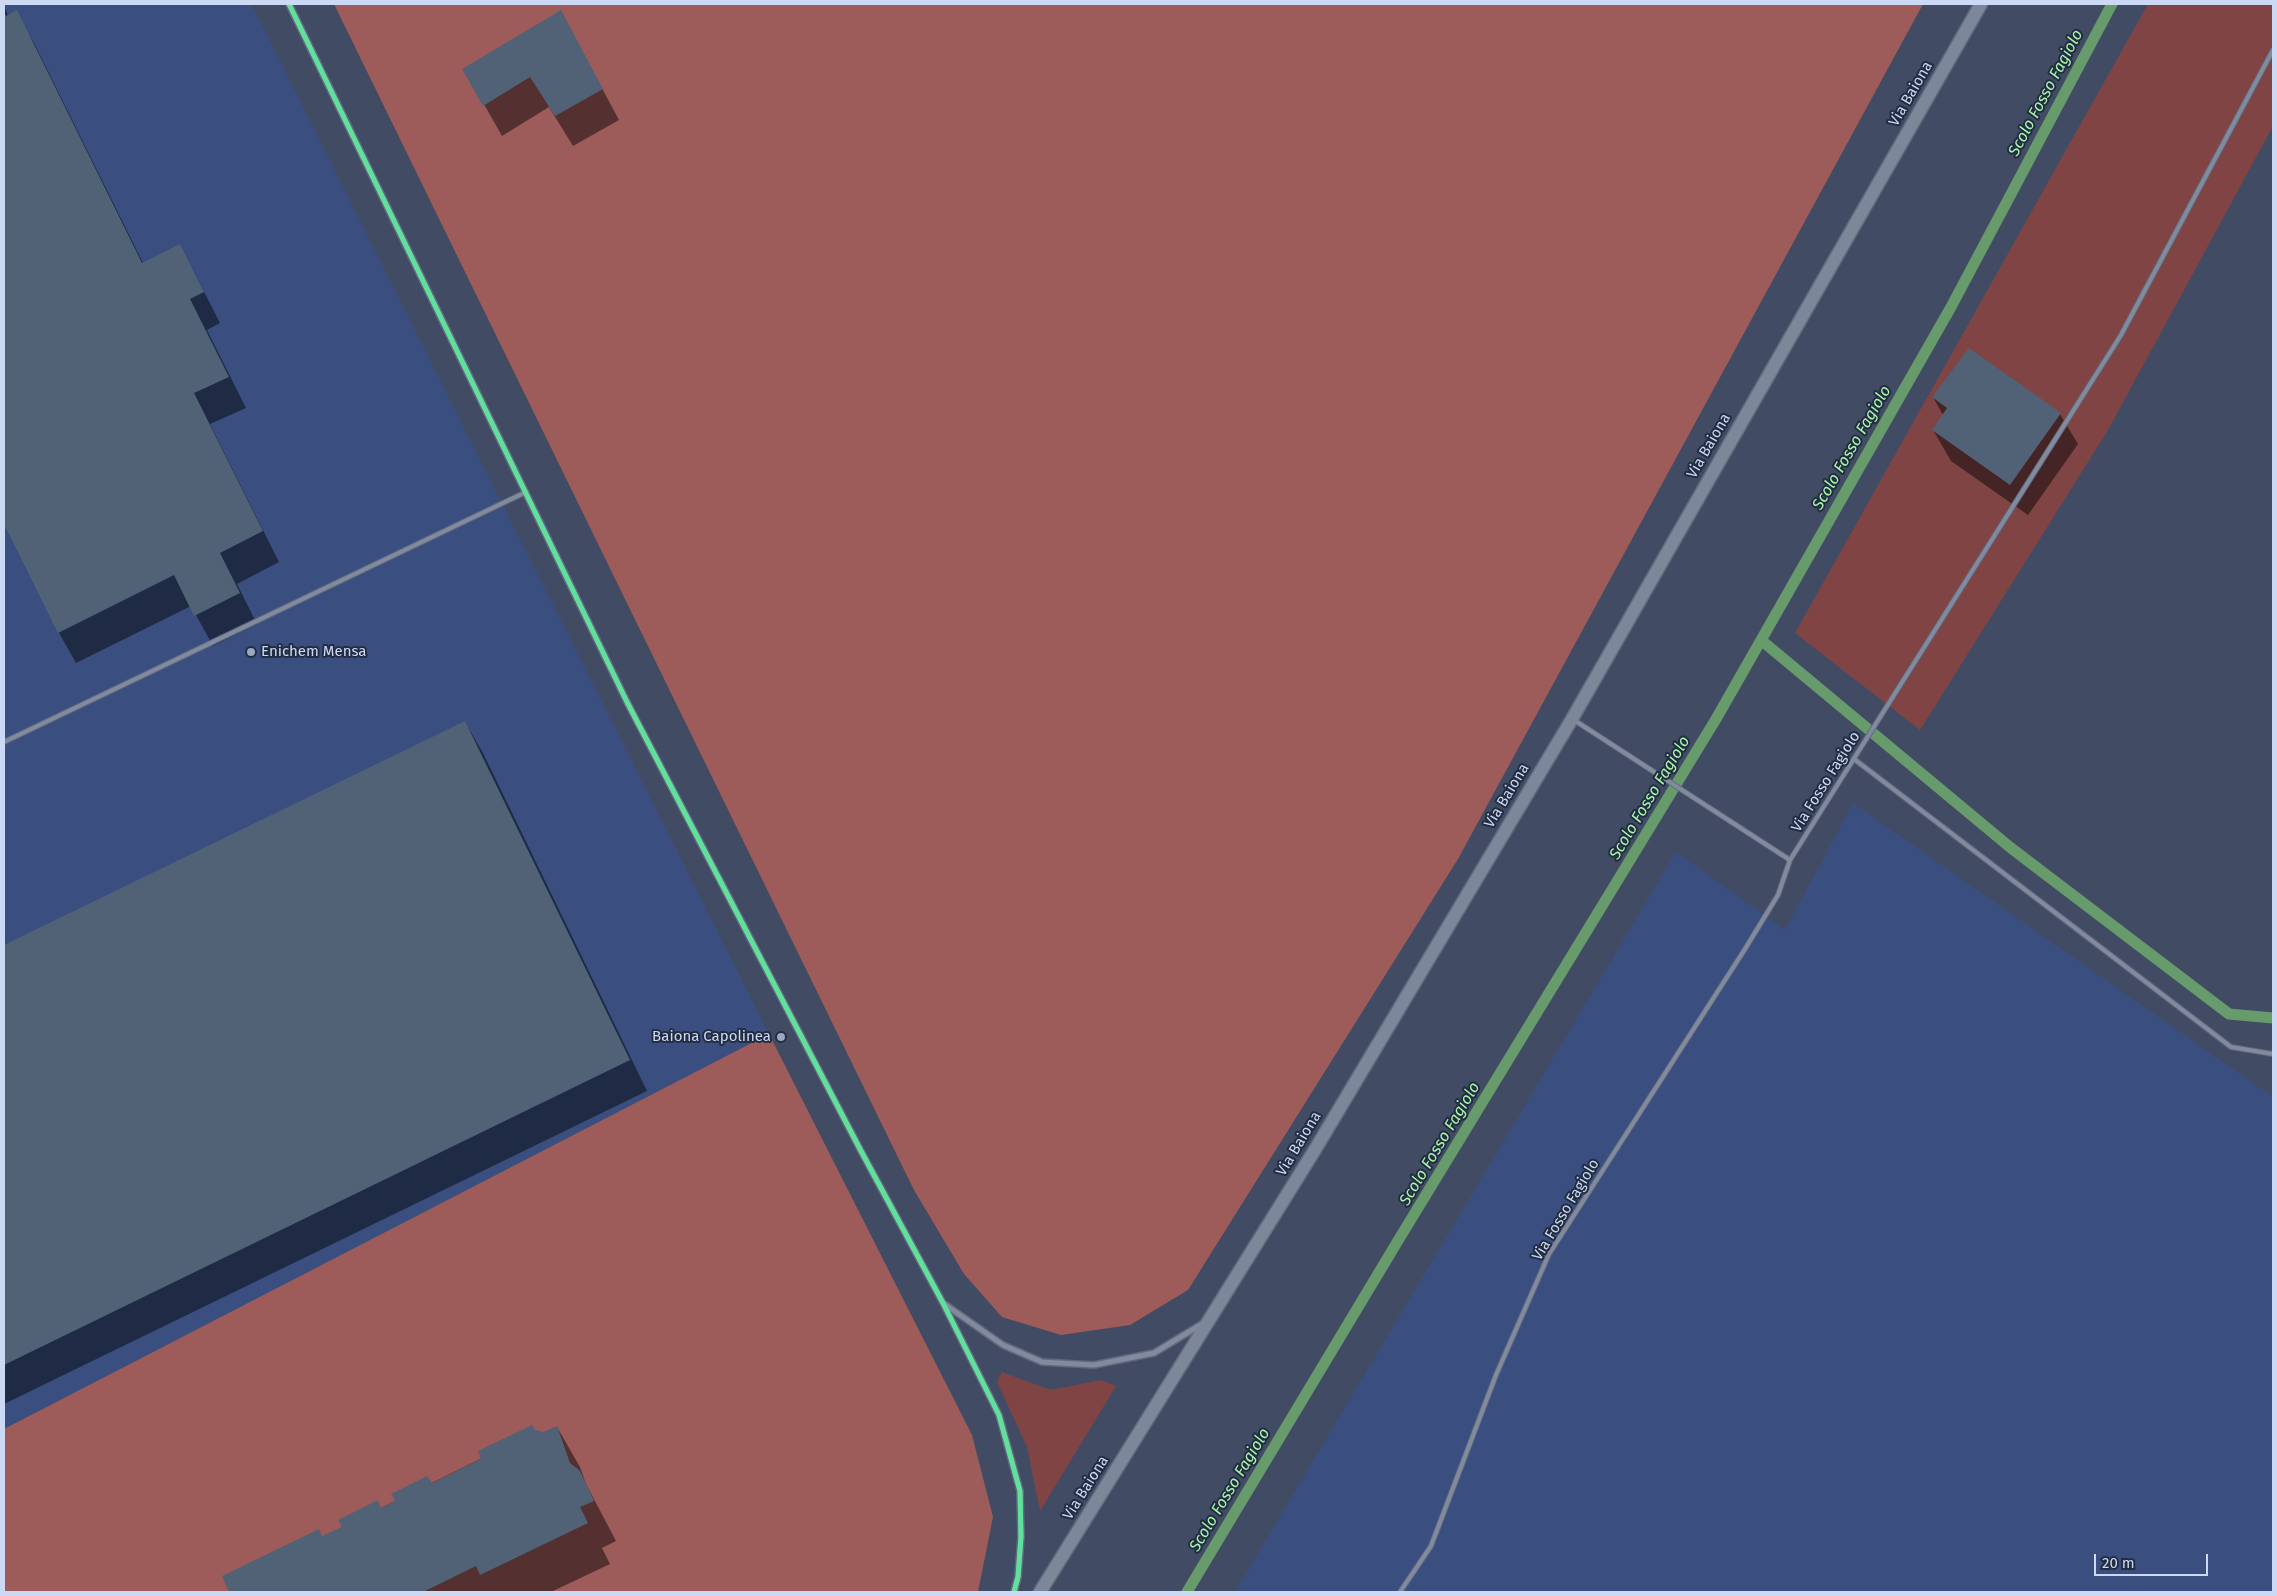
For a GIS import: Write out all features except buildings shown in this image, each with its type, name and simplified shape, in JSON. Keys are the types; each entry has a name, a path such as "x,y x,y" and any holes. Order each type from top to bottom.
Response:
{"main road":[{"name":"Via Baiona","path":"1040,1592 1316,1148 1572,719 1980,4"}],"street":[{"path":"289,4 632,711 861,1151 943,1303 999,1415 1020,1491 1021,1537 1018,1577 1014,1592"},
{"path":"943,1303 1003,1345 1042,1362 1094,1366 1154,1353 1209,1320"}],"lane":[{"name":"Via Fosso Fagiolo","path":"1400,1592 1431,1546 1496,1375 1550,1254 1778,896 1790,860 2121,335 2273,50"},
{"path":"4,742 526,492"},
{"path":"1572,719 1790,860"},
{"path":"1854,759 2231,1047 2273,1054"}],"shaded area":[{"path":"4,4 251,4 769,1034 4,1429"},
{"path":"334,4 1923,4 1458,859 1188,1290 1130,1325 1061,1335 1002,1317 964,1274 914,1190"},
{"path":"2148,4 2273,4 2273,126 2108,430 1920,730 1795,633"},
{"path":"1853,803 2273,1097 2273,1592 1235,1592 1676,852 1785,930"},
{"path":"769,1034 972,1435 993,1517 978,1592 4,1592 4,1429"},
{"path":"1002,1372 1051,1390 1101,1380 1116,1386 1040,1511 1027,1447 997,1382"}],"waterway":[{"name":"Scolo Fosso Fagiolo","path":"1187,1592 1399,1239 1716,719 1951,307 2112,4"},
{"path":"1761,640 2011,848 2229,1014 2273,1018"}],"cycle path":[{"path":"289,4 627,702 861,1151 943,1303 999,1415 1020,1491 1021,1537 1018,1577 1014,1592"}],"place":[{"name":"Enichem Mensa","path":"251,652"},
{"name":"Baiona Capolinea","path":"781,1037"}]}
